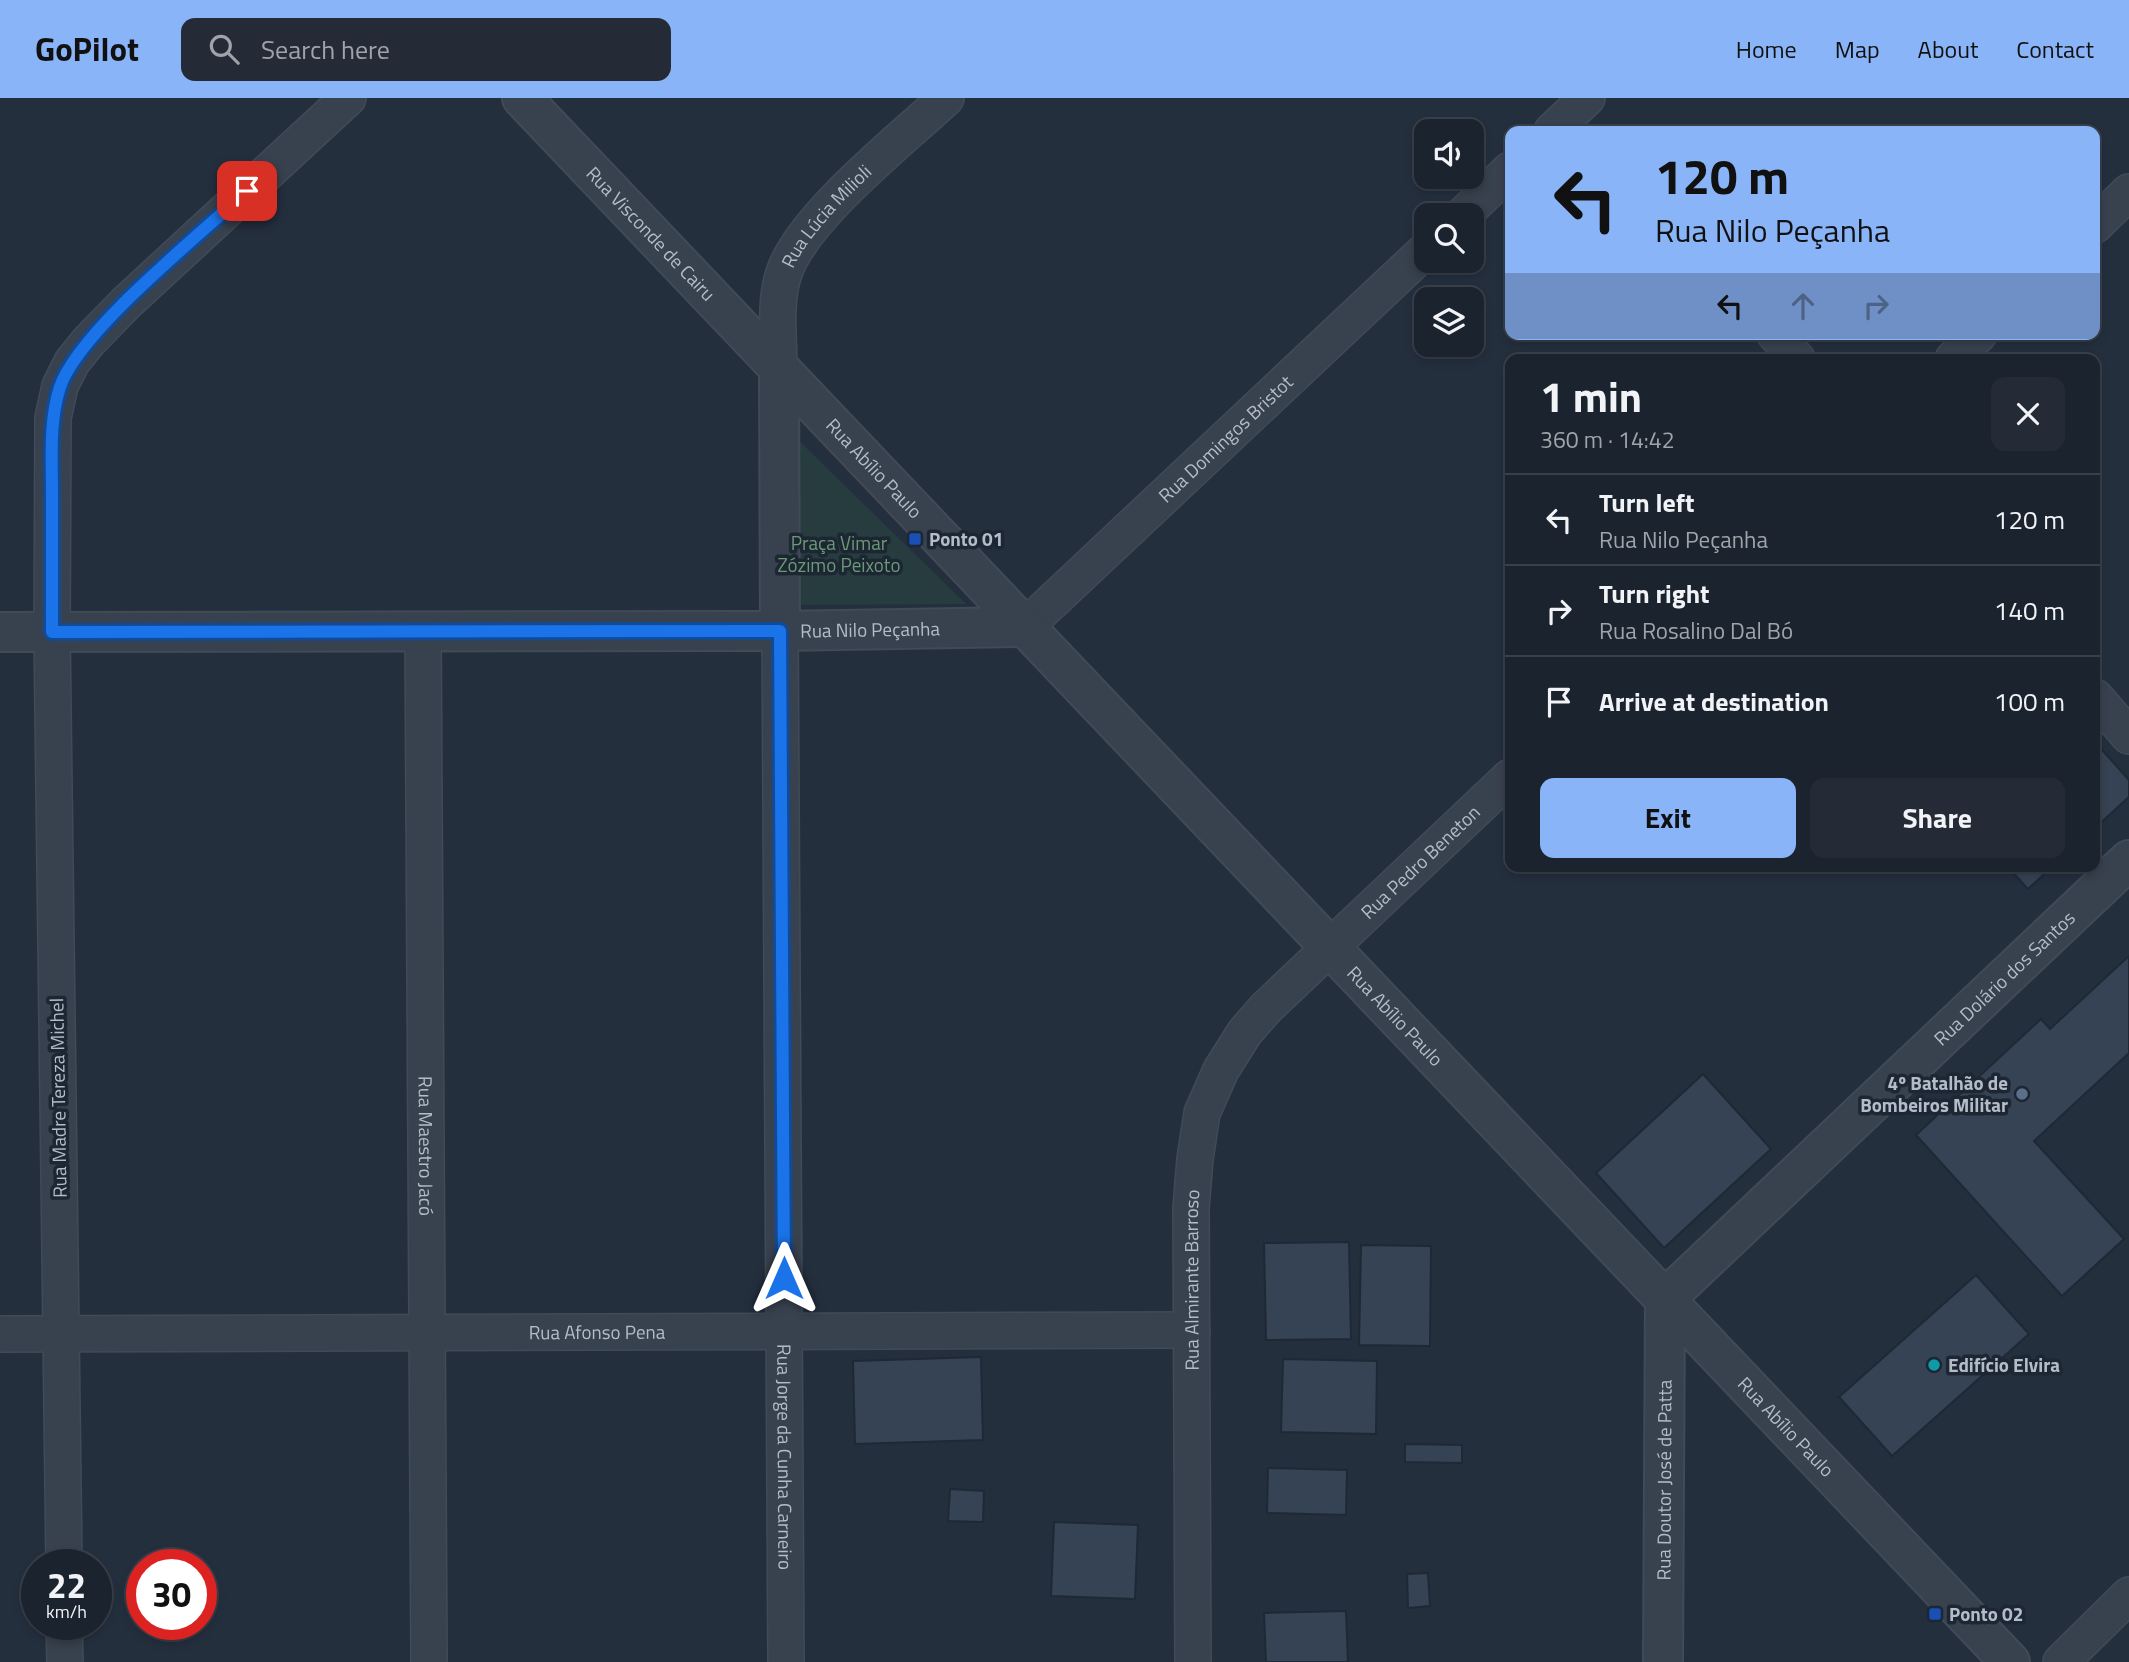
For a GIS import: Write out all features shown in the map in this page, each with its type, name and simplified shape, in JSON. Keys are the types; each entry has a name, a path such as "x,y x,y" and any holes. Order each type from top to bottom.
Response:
{"street":[{"name":"Rua Madre Tereza Michel","path":"64,1549 52,632 53,418 60,386 72,362 125,303 348,98"},
{"name":"Rua Visconde de Cairu","path":"522,98 779,369"},
{"name":"Rua Lúcia Milioli","path":"779,369 783,274 797,247 820,216 946,98"},
{"path":"1476,203 1505,175"},
{"path":"2100,220 2129,192"},
{"name":"Rua Domingos Bristot","path":"1025,628 1414,261"},
{"path":"1780,340 1793,354"},
{"path":"1958,354 1973,340"},
{"name":"Rua Abílio Paulo","path":"779,369 2010,1662"},
{"name":"Rua Jorge da Cunha Carneiro","path":"779,369 786,1662"},
{"name":"Rua Nilo Peçanha","path":"0,632 1025,628"},
{"name":"Rua Maestro Jacó","path":"423,632 429,1662"},
{"path":"2100,703 2129,736"},
{"name":"Rua Pedro Beneton","path":"1329,947 1505,782"},
{"name":"Rua Dolário dos Santos","path":"1665,1299 2129,860"},
{"name":"Rua Almirante Barroso","path":"1193,1662 1191,1208 1202,1113 1221,1070 1245,1032 1329,947"},
{"name":"Rua Doutor José de Patta","path":"1663,1662 1665,1299"},
{"name":"Rua Afonso Pena","path":"0,1334 1192,1330"},
{"path":"2061,1662 2129,1595"},
{"path":"64,1640 65,1662"}],"green space":[{"name":"Praça Vimar Zózimo Peixoto","path":"788,430 966,604 787,605"}],"building":[{"path":"2100,748 2129,780 2129,797 2100,823"},
{"path":"2012,872 2046,872 2028,889"},
{"name":"4º Batalhão de Bombeiros Militar","path":"2129,956 2129,1053 2034,1141 2124,1239 2062,1296 1916,1135 2041,1019 2050,1029"},
{"path":"1703,1074 1771,1149 1664,1248 1596,1173"},
{"path":"1349,1242 1351,1339 1266,1340 1264,1243"},
{"path":"1361,1245 1431,1246 1430,1346 1359,1345"},
{"name":"Edifício Elvira","path":"1976,1275 2029,1334 1892,1456 1839,1397"},
{"path":"981,1357 983,1440 855,1444 853,1361"},
{"path":"1283,1359 1377,1361 1376,1434 1281,1432"},
{"path":"1405,1444 1462,1445 1462,1463 1405,1462"},
{"path":"1268,1468 1347,1470 1346,1515 1267,1513"},
{"path":"950,1489 984,1491 983,1522 948,1521"},
{"path":"1054,1522 1138,1525 1135,1599 1051,1596"},
{"path":"1428,1573 1430,1606 1408,1608 1407,1574"},
{"path":"1346,1611 1348,1662 1266,1662 1264,1613"}],"place":[{"name":"Ponto 01","path":"915,539"},
{"name":"4º Batalhão de Bombeiros Militar","path":"2022,1094"},
{"name":"Edifício Elvira","path":"1934,1365"},
{"name":"Ponto 02","path":"1935,1614"}],"route":[{"path":"247,191 125,303 72,362 60,386 53,418 51,453 52,632 780,631 784,1278"}]}
